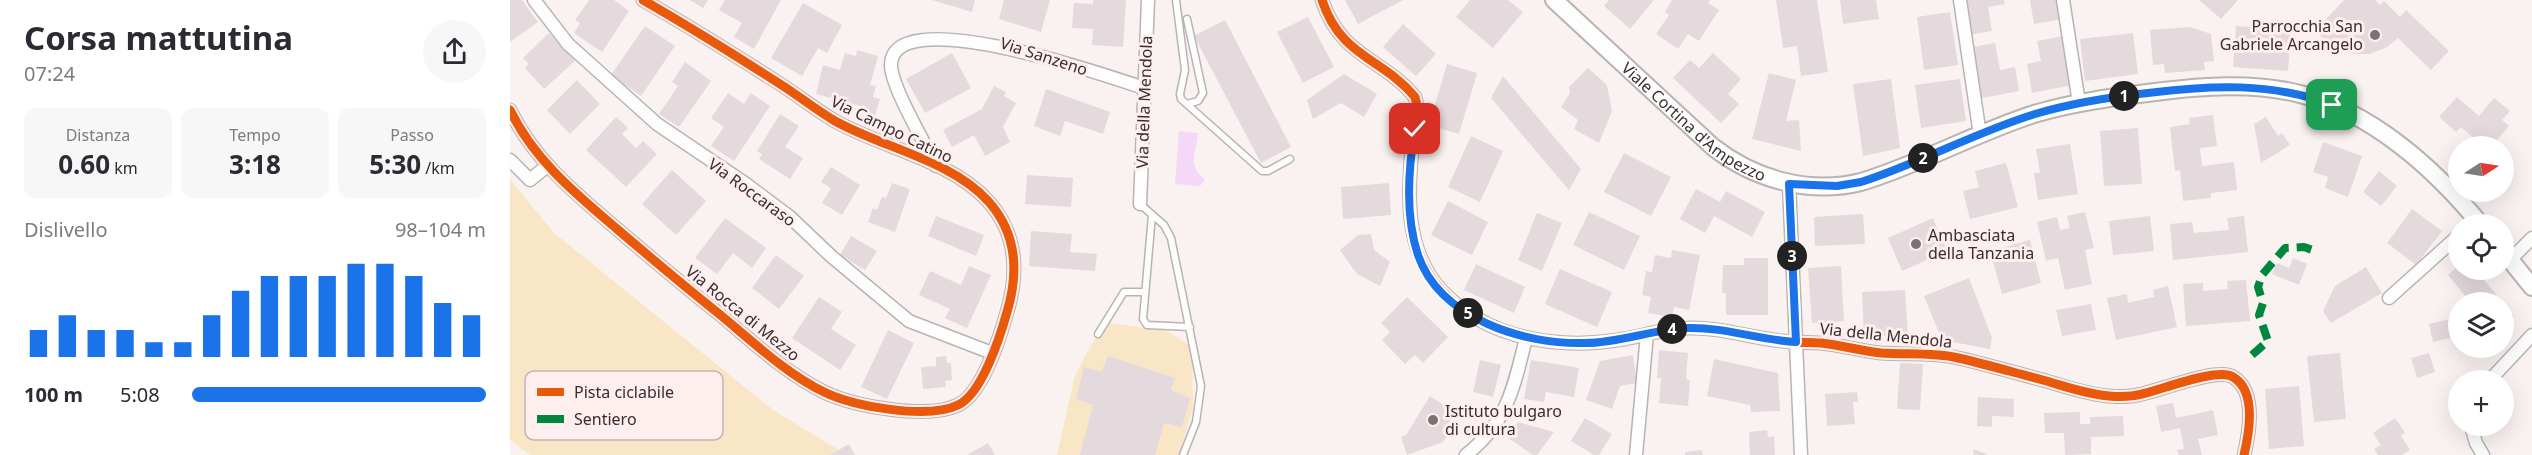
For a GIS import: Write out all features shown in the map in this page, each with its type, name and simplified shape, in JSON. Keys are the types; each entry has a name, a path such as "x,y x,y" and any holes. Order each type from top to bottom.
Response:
{"street":[{"name":"Via Roccaraso","path":"534,0 568,44 657,124 746,184 790,217 832,257 909,321 992,353"},
{"name":"Via Campo Catino","path":"643,0 701,34 834,121 936,166 980,193 1002,218 1011,236 1013,268 1011,300 992,353"},
{"name":"Via della Mendola","path":"1140,204 1148,0"},
{"name":"Via della Mendola","path":"1322,0 1333,24 1347,42 1410,92 1417,104 1409,189 1416,247 1423,266 1443,292 1470,314 1491,326 1526,338 1560,343 1586,344 1689,328 1714,329 1880,352 1935,354 1960,358 2075,390 2107,396 2141,394 2209,376 2228,375 2240,383 2246,397 2248,433 2244,455"},
{"name":"Viale Cortina d'Ampezzo","path":"1554,0 1713,147 1743,166 1789,184 1837,186 1861,182 2035,114 2115,97 2214,86 2271,89 2299,94 2332,105 2398,143 2447,184 2469,214"},
{"path":"1960,0 1980,135"},
{"path":"2062,0 2079,103"},
{"name":"Via Sanzeno","path":"936,166 893,76 891,65 894,51 900,43 910,37 935,32 993,39 1026,47 1143,88"},
{"name":"Via Rocca di Mezzo","path":"510,110 547,166 574,193 653,260 807,383 838,398 879,409 920,411 948,409 962,403 973,392 992,353"},
{"path":"510,160 530,180 547,166"},
{"path":"1789,184 1801,455"},
{"path":"2514,251 2532,238"},
{"path":"2389,298 2448,245"},
{"path":"2514,265 2532,287"},
{"path":"1636,455 1647,334"},
{"path":"2499,370 2532,335"},
{"path":"1466,455 1480,444 1502,417 1516,381 1526,338"},
{"path":"2474,436 2483,455"}],"lane":[{"path":"1176,0 1185,70 1180,94 1186,104 1262,171 1268,171 1290,159"},
{"path":"1186,104 1198,101 1203,93 1187,20"},
{"path":"1140,204 1164,225 1172,238 1202,386 1196,422 1183,455"},
{"path":"1152,215 1143,319 1147,325 1190,327"},
{"path":"1098,334 1124,292 1144,292"}],"shaded area":[{"path":"1179,131 1198,133 1194,163 1199,174 1205,179 1200,186 1175,184"},
{"path":"510,179 553,232 773,410 847,455 530,455 510,440"},
{"path":"1104,322 1167,331 1192,347 1193,408 1179,455 1057,455 1075,375"}],"building":[{"path":"510,0 522,0 538,22 510,42"},
{"path":"589,0 614,0 629,11 602,52 574,33 580,23 575,20"},
{"path":"690,0 708,0 703,8"},
{"path":"725,0 781,0 754,49 734,37 742,23 719,10"},
{"path":"932,0 975,0 972,12"},
{"path":"1004,0 1050,0 1041,32 999,19"},
{"path":"1093,0 1126,0 1123,47 1092,45 1093,29 1072,28 1074,3 1093,4"},
{"path":"1345,0 1403,0 1358,24"},
{"path":"1470,0 1508,0 1523,12 1493,48 1456,17"},
{"path":"1609,0 1654,0 1630,29 1604,6"},
{"path":"1672,0 1710,0 1708,3 1719,10 1699,41 1688,34 1678,49 1656,34 1669,15 1665,12"},
{"path":"1776,0 1817,0 1828,72 1801,76 1797,46 1783,48"},
{"path":"1840,0 1876,0 1879,19 1843,24"},
{"path":"1963,0 2004,0 2005,4 1988,7 1992,31 1968,35"},
{"path":"2030,0 2060,0 2063,19 2034,24"},
{"path":"2199,0 2238,0 2221,19"},
{"name":"Parrocchia San Gabriele Arcangelo","path":"2344,0 2375,0 2380,5 2384,1 2400,17 2406,10 2449,51 2431,70 2398,38 2387,47 2370,54 2354,54 2341,50 2314,32"},
{"path":"803,3 842,25 827,53 818,48 802,76 771,58"},
{"path":"1950,12 1958,65 1924,70 1917,17"},
{"path":"1308,17 1334,67 1303,83 1277,32"},
{"path":"1225,20 1291,147 1261,163 1194,36"},
{"path":"1403,24 1436,54 1416,76 1383,47"},
{"path":"645,26 675,46 641,96 611,75"},
{"path":"2236,26 2291,30 2288,71 2233,67"},
{"path":"2190,27 2211,34 2214,61 2204,62 2205,70 2165,73 2164,64 2153,65 2150,30"},
{"path":"549,33 575,61 544,89 525,68 529,64 523,58"},
{"path":"2133,33 2138,74 2085,81 2080,39"},
{"path":"2063,36 2072,85 2032,93 2027,64 2041,61 2037,41"},
{"path":"1995,43 2000,70 2015,67 2019,91 1977,99 1967,48"},
{"path":"857,50 878,56 870,85 876,86 873,97 880,99 875,116 863,113 864,107 816,94 823,65 840,70 845,53 856,56"},
{"path":"952,53 971,88 925,113 906,79"},
{"path":"1713,53 1741,79 1728,94 1739,104 1721,123 1673,78 1690,60 1699,68"},
{"path":"685,62 711,81 679,127 659,114 678,86 672,82"},
{"path":"1447,64 1477,73 1459,134 1429,125"},
{"path":"1588,68 1607,85 1612,111 1599,143 1574,129 1578,120 1561,107 1570,93 1569,87"},
{"path":"1769,73 1796,80 1786,121 1799,120 1801,151 1752,139"},
{"path":"1344,74 1377,94 1364,117 1341,103 1313,119 1307,100"},
{"path":"1503,76 1581,169 1569,190 1491,98"},
{"path":"1891,79 1900,148 1863,156 1853,84"},
{"path":"1960,79 1966,121 1921,128 1915,85"},
{"path":"577,80 600,104 570,134 547,110"},
{"path":"994,86 1006,92 1004,96 1016,103 1003,127 1010,142 985,156 974,135 952,147 943,130 982,109"},
{"path":"1046,89 1110,112 1103,134 1065,121 1060,136 1034,126"},
{"path":"728,93 744,104 751,93 770,106 734,161 711,146 724,127 711,118"},
{"path":"2457,97 2479,116 2494,98 2510,111 2502,120 2509,126 2500,136 2471,136 2461,127 2456,132 2439,117"},
{"path":"780,114 799,126 785,147 803,158 790,179 759,159 762,154 757,151"},
{"path":"2213,115 2217,146 2200,148 2202,166 2234,162 2237,190 2211,193 2211,198 2183,201 2180,170 2175,171 2170,127 2190,124 2189,118"},
{"path":"616,117 628,128 622,134 636,148 643,141 657,154 626,187 586,150"},
{"path":"2266,117 2278,136 2282,133 2290,145 2261,163 2254,124"},
{"path":"2138,128 2142,184 2104,186 2100,131"},
{"path":"1471,136 1503,151 1480,202 1448,187"},
{"path":"2323,142 2362,156 2348,197 2325,188 2328,177 2313,172"},
{"path":"2070,144 2078,194 2038,200 2034,173 2040,173 2036,149"},
{"path":"1624,153 1671,177 1651,216 1604,192"},
{"path":"2006,163 2018,207 1970,219 1963,191 1979,187 1975,171"},
{"path":"831,167 860,185 842,215 822,203 831,188 821,182"},
{"path":"672,170 706,201 676,235 642,204"},
{"path":"2379,171 2397,186 2381,206 2363,192"},
{"path":"1027,175 1073,178 1071,207 1025,204"},
{"path":"892,183 910,189 895,232 868,222 873,208 877,210 882,197 886,198"},
{"path":"1389,183 1391,215 1343,219 1341,187"},
{"path":"1696,189 1720,202 1726,191 1765,212 1752,237 1714,216 1705,233 1680,219"},
{"path":"1448,201 1488,222 1472,255 1431,235"},
{"path":"2412,209 2442,231 2416,265 2387,243"},
{"path":"1589,212 1640,236 1624,270 1573,245"},
{"path":"2085,212 2094,248 2085,250 2092,284 2065,290 2058,258 2046,261 2037,222 2057,217 2060,230 2070,228 2067,216"},
{"path":"1537,213 1562,223 1542,271 1518,260"},
{"path":"1863,214 1865,244 1815,246 1814,217"},
{"path":"936,216 984,235 976,256 928,236"},
{"path":"2150,216 2154,251 2113,255 2109,221"},
{"path":"2244,216 2248,252 2173,260 2170,224 2192,222 2194,233 2229,230 2227,218"},
{"path":"725,218 766,248 752,268 733,253 717,274 695,258"},
{"path":"1933,218 1947,251 1902,271 1888,238"},
{"path":"1031,231 1072,234 1070,252 1097,254 1095,271 1029,266"},
{"path":"1371,234 1374,250 1390,262 1380,286 1357,274 1340,250 1358,235"},
{"path":"851,236 877,251 865,270 840,255"},
{"path":"2030,240 2041,283 2002,294 1990,251"},
{"path":"1672,250 1700,255 1689,310 1674,307 1672,317 1648,313 1651,297 1642,295 1646,271 1652,272 1655,255 1671,258"},
{"path":"776,255 804,276 779,309 752,288"},
{"path":"1744,258 1768,258 1768,315 1726,315 1726,293 1722,293 1723,265 1744,265"},
{"path":"2293,258 2307,264 2299,285 2272,274 2277,263 2289,268"},
{"path":"1476,264 1525,287 1514,313 1464,290"},
{"path":"969,266 991,275 967,328 945,318 950,309 919,295 930,271 961,285"},
{"path":"1841,266 1844,321 1812,323 1808,268"},
{"path":"2366,267 2382,293 2331,323 2323,311 2335,286"},
{"path":"1560,269 1612,292 1597,327 1545,304"},
{"path":"1969,278 1992,338 1990,349 1942,340 1924,296"},
{"path":"2246,280 2250,321 2186,326 2183,284 2203,283 2203,291 2228,289 2227,281"},
{"path":"2452,280 2484,280 2494,292 2462,292"},
{"path":"2168,286 2177,327 2116,340 2107,298 2127,294 2128,303 2154,297 2153,290"},
{"path":"1905,290 1908,335 1864,337 1862,292"},
{"path":"819,297 842,312 831,329 856,345 840,370 792,338"},
{"path":"1407,297 1448,337 1423,363 1415,355 1405,364 1382,340 1390,332 1381,323"},
{"path":"2091,304 2096,330 2062,336 2056,310"},
{"path":"2448,320 2448,339 2433,342 2429,324"},
{"path":"888,330 914,343 887,399 861,387"},
{"path":"1659,350 1688,353 1686,379 1690,380 1688,406 1659,403 1661,378 1657,378"},
{"path":"2340,353 2346,419 2314,422 2307,356"},
{"path":"2429,353 2435,372 2417,378 2411,358"},
{"path":"1633,355 1637,383 1620,386 1612,409 1586,400 1600,361"},
{"path":"946,356 947,363 951,363 952,380 945,381 946,387 923,389 921,367 936,366 936,357"},
{"path":"1108,356 1175,378 1171,390 1190,398 1182,427 1164,423 1155,455 1080,455 1093,405 1076,399 1084,367 1102,372"},
{"path":"1714,359 1778,373 1780,411 1751,412 1750,405 1707,396"},
{"path":"1480,360 1501,365 1493,397 1473,392"},
{"path":"1531,360 1579,368 1574,397 1546,392 1544,402 1524,399"},
{"path":"1900,363 1923,364 1920,410 1897,409"},
{"path":"2299,386 2304,446 2269,449 2265,389"},
{"path":"1857,392 1858,402 1853,402 1855,424 1827,426 1825,394"},
{"name":"Istituto bulgaro di cultura","path":"1430,396 1456,413 1446,427 1451,430 1443,442 1407,455 1401,437 1406,435"},
{"path":"1978,397 2014,399 2014,417 1992,416 1992,427 1977,426"},
{"path":"2173,403 2176,418 2213,410 2218,435 2198,439 2202,455 2179,455 2177,450 2184,449 2180,428 2161,432 2156,406"},
{"path":"2080,412 2080,424 2090,424 2090,417 2123,416 2124,436 2091,437 2091,454 2065,455 2064,433 2045,433 2044,413"},
{"path":"1585,418 1612,434 1599,455 1594,455 1571,441"},
{"path":"2395,418 2405,433 2401,436 2410,450 2402,455 2378,455 2374,449 2381,445 2373,433"},
{"path":"1518,422 1554,432 1537,455 1533,455 1507,437"},
{"path":"1767,430 1768,437 1774,436 1775,455 1750,455 1749,432"},
{"path":"988,443 995,455 967,455"},
{"path":"849,444 855,455 830,455"},
{"path":"1974,449 1988,455 1973,455"},
{"path":"1702,450 1703,455 1685,455 1685,452"}],"marked path":[{"path":"2252,355 2268,341 2259,315 2263,303 2258,287 2262,275 2285,248 2304,247 2315,251"}],"cycle path":[{"path":"510,110 531,145 571,189 769,355 810,384 824,392 853,402 910,411 945,409 967,399 989,364 1011,297 1013,254 1005,226 998,213 973,187 955,175 835,121 746,62 643,0"},
{"path":"1322,0 1330,19 1351,46 1403,84 1415,97 1417,113 1410,180 1411,221 1415,240 1430,276 1443,292 1461,308 1482,321 1504,331 1551,342 1600,342 1672,329 1701,328 1787,342 1828,344 1881,353 1939,355 2082,391 2113,396 2138,395 2189,380 2226,375 2233,377 2246,392 2249,425 2244,455"}],"place":[{"name":"Parrocchia San Gabriele Arcangelo","path":"2375,35"},
{"name":"Ambasciata della Tanzania","path":"1916,244"},
{"name":"Istituto bulgaro di cultura","path":"1433,420"}],"route":[{"path":"1415,129 1409,189 1411,224 1419,257 1431,278 1443,292 1457,305 1483,322 1526,338 1560,343 1586,344 1664,330 1689,328 1714,329 1796,342 1789,184 1837,186 1861,182 2035,114 2115,97 2193,87 2224,86 2291,92 2332,105"}]}
